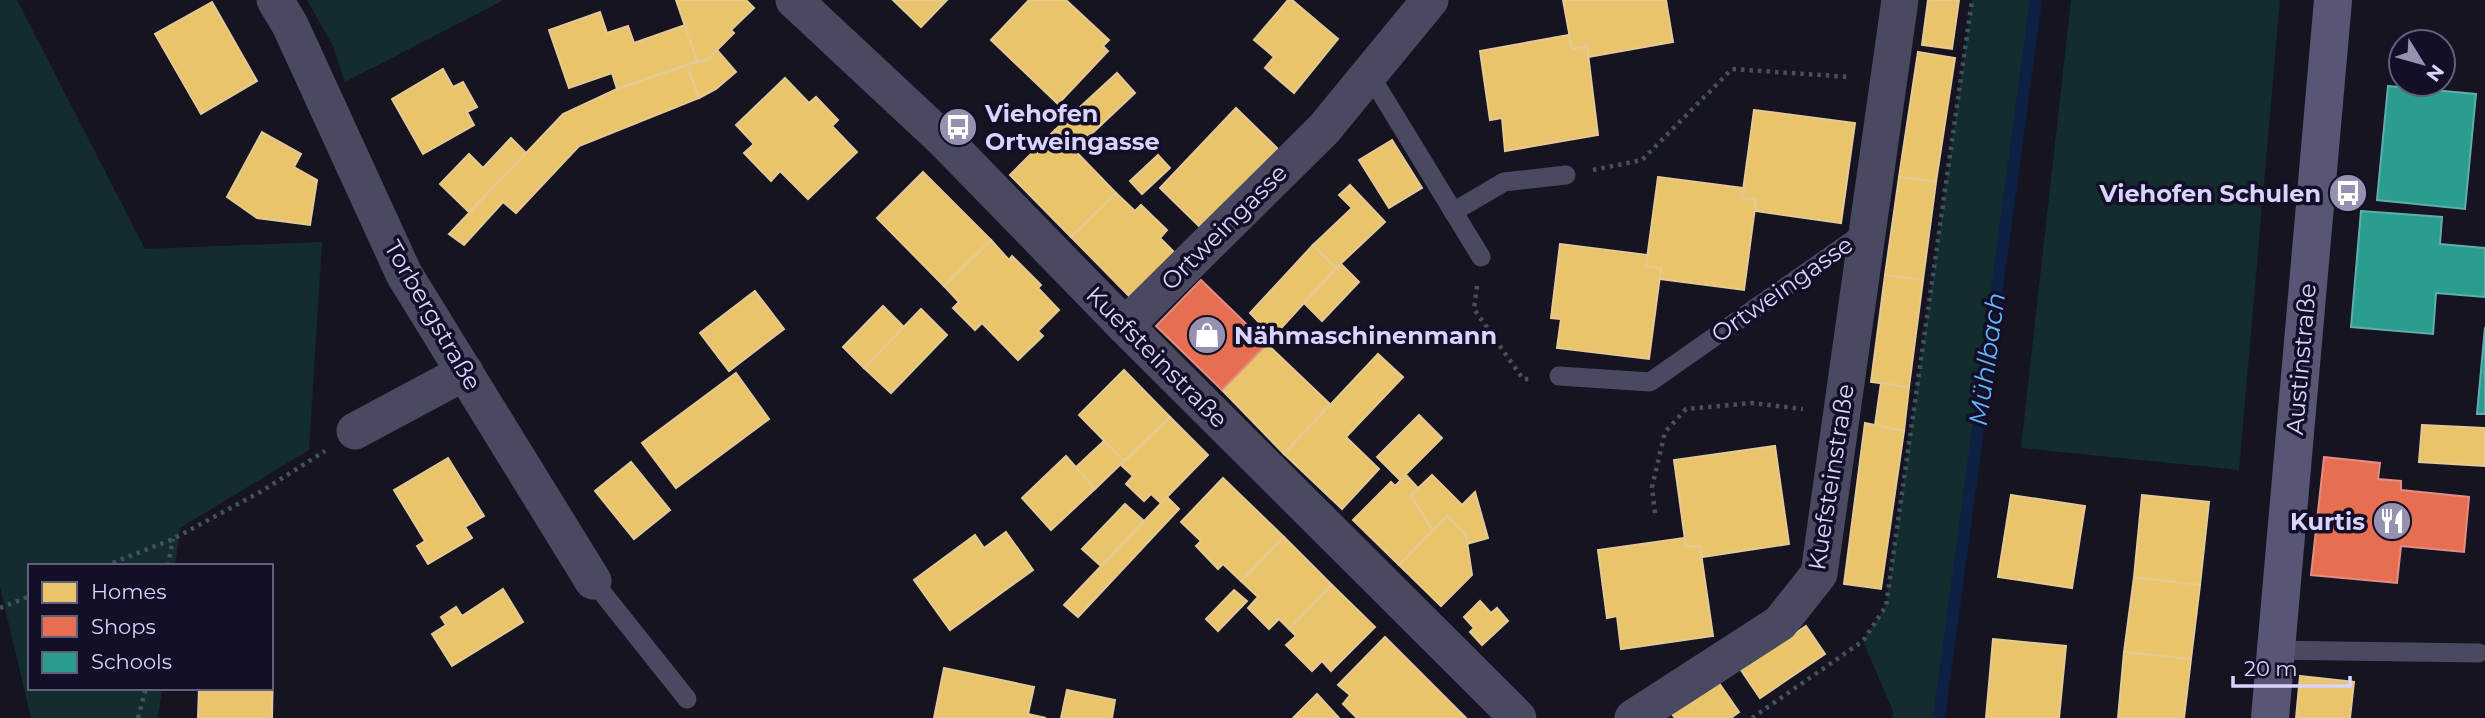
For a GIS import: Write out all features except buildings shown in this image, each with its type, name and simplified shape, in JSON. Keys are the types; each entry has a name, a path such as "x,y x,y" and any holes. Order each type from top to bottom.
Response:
{"main road":[{"name":"Austinstraße","path":"2270,718 2333,0"}],"street":[{"name":"Torbergstraße","path":"275,0 290,25 404,274 593,581"},
{"name":"Kuefsteinstraße","path":"794,0 945,141 1125,326 1518,718"},
{"name":"Ortweingasse","path":"1125,326 1324,129 1430,0"},
{"name":"Ortweingasse","path":"1868,229 1900,0"},
{"name":"Kuefsteinstraße","path":"1633,718 1780,623 1819,574 1868,229"},
{"path":"355,431 466,372"}],"lane":[{"path":"1370,75 1481,257"},
{"path":"1453,212 1504,182 1566,175"},
{"name":"Ortweingasse","path":"1559,376 1650,382 1868,229"},
{"path":"593,581 688,699"},
{"path":"2276,650 2479,653"}],"path":[{"path":"1752,718 1863,641 1886,607 1972,0"},
{"path":"1566,175 1642,160 1732,69 1889,80"},
{"path":"1481,257 1474,309 1523,379 1559,376"},
{"path":"1655,513 1652,487 1665,432 1686,410 1752,403 1842,413"},
{"path":"110,564 173,539 261,491 355,431"},
{"path":"168,564 173,539"},
{"path":"0,608 28,597"},
{"path":"138,718 145,690"}],"green space":[{"path":"0,0 17,0 145,249 322,242 309,450 180,528 175,564 28,564 28,690 162,690 158,718 31,718 0,587"},
{"path":"307,0 502,1 345,82 333,46"},
{"path":"1972,0 2030,0 1938,718 1892,718 1893,711 1863,641 1886,606"},
{"path":"2071,0 2280,0 2239,470 2021,448"}],"waterway":[{"name":"Mühlbach","path":"1939,718 2036,0"}],"place":[{"name":"Viehofen Ortweingasse","path":"958,127"},
{"name":"Viehofen Schulen","path":"2348,193"},
{"name":"Nähmaschinenmann","path":"1207,335"},
{"name":"Kurtis","path":"2392,521"}]}
